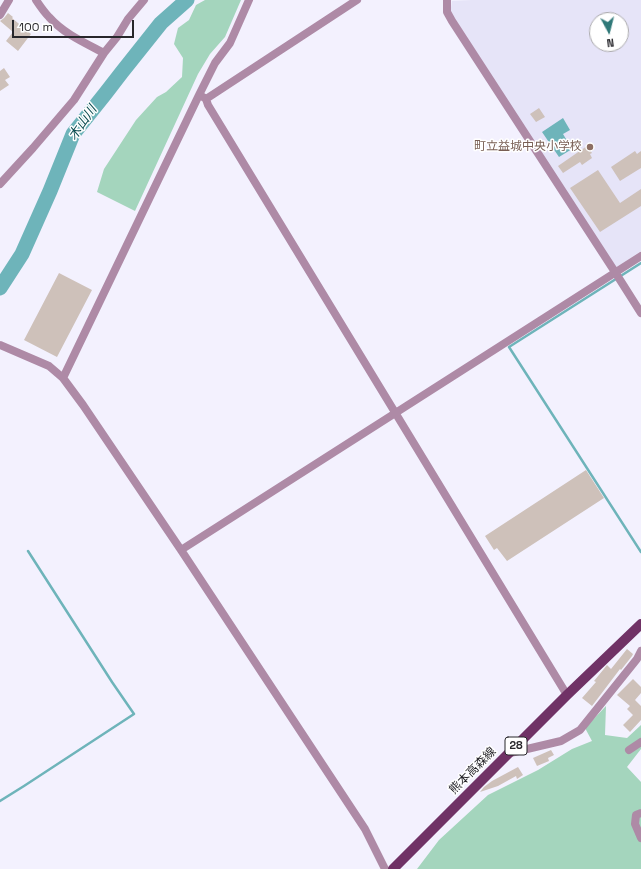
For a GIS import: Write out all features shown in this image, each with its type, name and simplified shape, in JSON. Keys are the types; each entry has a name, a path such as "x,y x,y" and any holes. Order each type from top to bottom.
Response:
{"main road":[{"name":"熊本高森線","path":"391,869 641,624"}],"street":[{"path":"0,15 9,0"},
{"path":"36,0 50,18 61,28 77,39 104,52"},
{"path":"0,184 74,100 104,52 144,0"},
{"path":"63,378 203,97 215,63 230,43 249,0"},
{"path":"203,97 357,0"},
{"path":"447,0 447,12 452,21 641,313"},
{"path":"203,97 567,695"},
{"path":"181,550 641,256"},
{"path":"0,345 49,366 63,378 83,405 181,550 391,869"},
{"path":"510,753 561,741 580,730 640,654"},
{"path":"629,750 641,742"},
{"path":"641,813 636,815 635,824 641,838"}],"shaded area":[{"name":"町立益城中央小学校","path":"472,0 641,0 641,251 616,268 451,13 452,1"}],"green space":[{"path":"205,0 241,0 225,37 210,54 198,74 135,211 97,192 104,169 136,120 157,97 166,92 182,77 183,58 174,44 178,28 189,20 196,5"},
{"path":"606,706 605,735 627,738 641,725 641,749 627,767 641,782 641,869 417,869 439,840 488,795 538,770 572,749 592,741 585,728"}],"water":[{"path":"563,118 570,130 563,134 572,149 559,157 542,132"}],"building":[{"path":"8,13 31,34 18,51 6,41 13,32 0,21"},
{"path":"4,68 10,77 5,80 9,85 0,91 0,71"},
{"path":"539,108 545,117 536,122 530,114"},
{"path":"587,146 592,153 590,154 592,158 582,165 580,162 563,173 558,166"},
{"path":"635,151 637,154 641,151 641,168 620,181 611,167"},
{"path":"598,170 620,203 641,189 641,206 600,232 570,188"},
{"path":"59,273 92,290 57,357 24,340"},
{"path":"586,470 604,498 507,561 497,548 494,550 485,536"},
{"path":"627,649 633,654 632,656 621,670 620,669 592,706 582,698 596,682 594,681 607,665 611,669"},
{"path":"633,679 641,687 641,693 635,700 641,706 641,720 630,732 623,725 633,715 627,709 630,706 617,695"},
{"path":"551,750 554,755 548,758 549,761 537,766 533,758"},
{"path":"518,767 523,775 517,779 516,776 498,786 480,792 492,781"}],"waterway":[{"name":"木山川","path":"0,288 22,254 73,134 161,23 187,0"},
{"path":"641,263 509,347 641,552"},
{"path":"0,801 134,714 28,551"}],"place":[{"name":"町立益城中央小学校","path":"590,147"}]}
